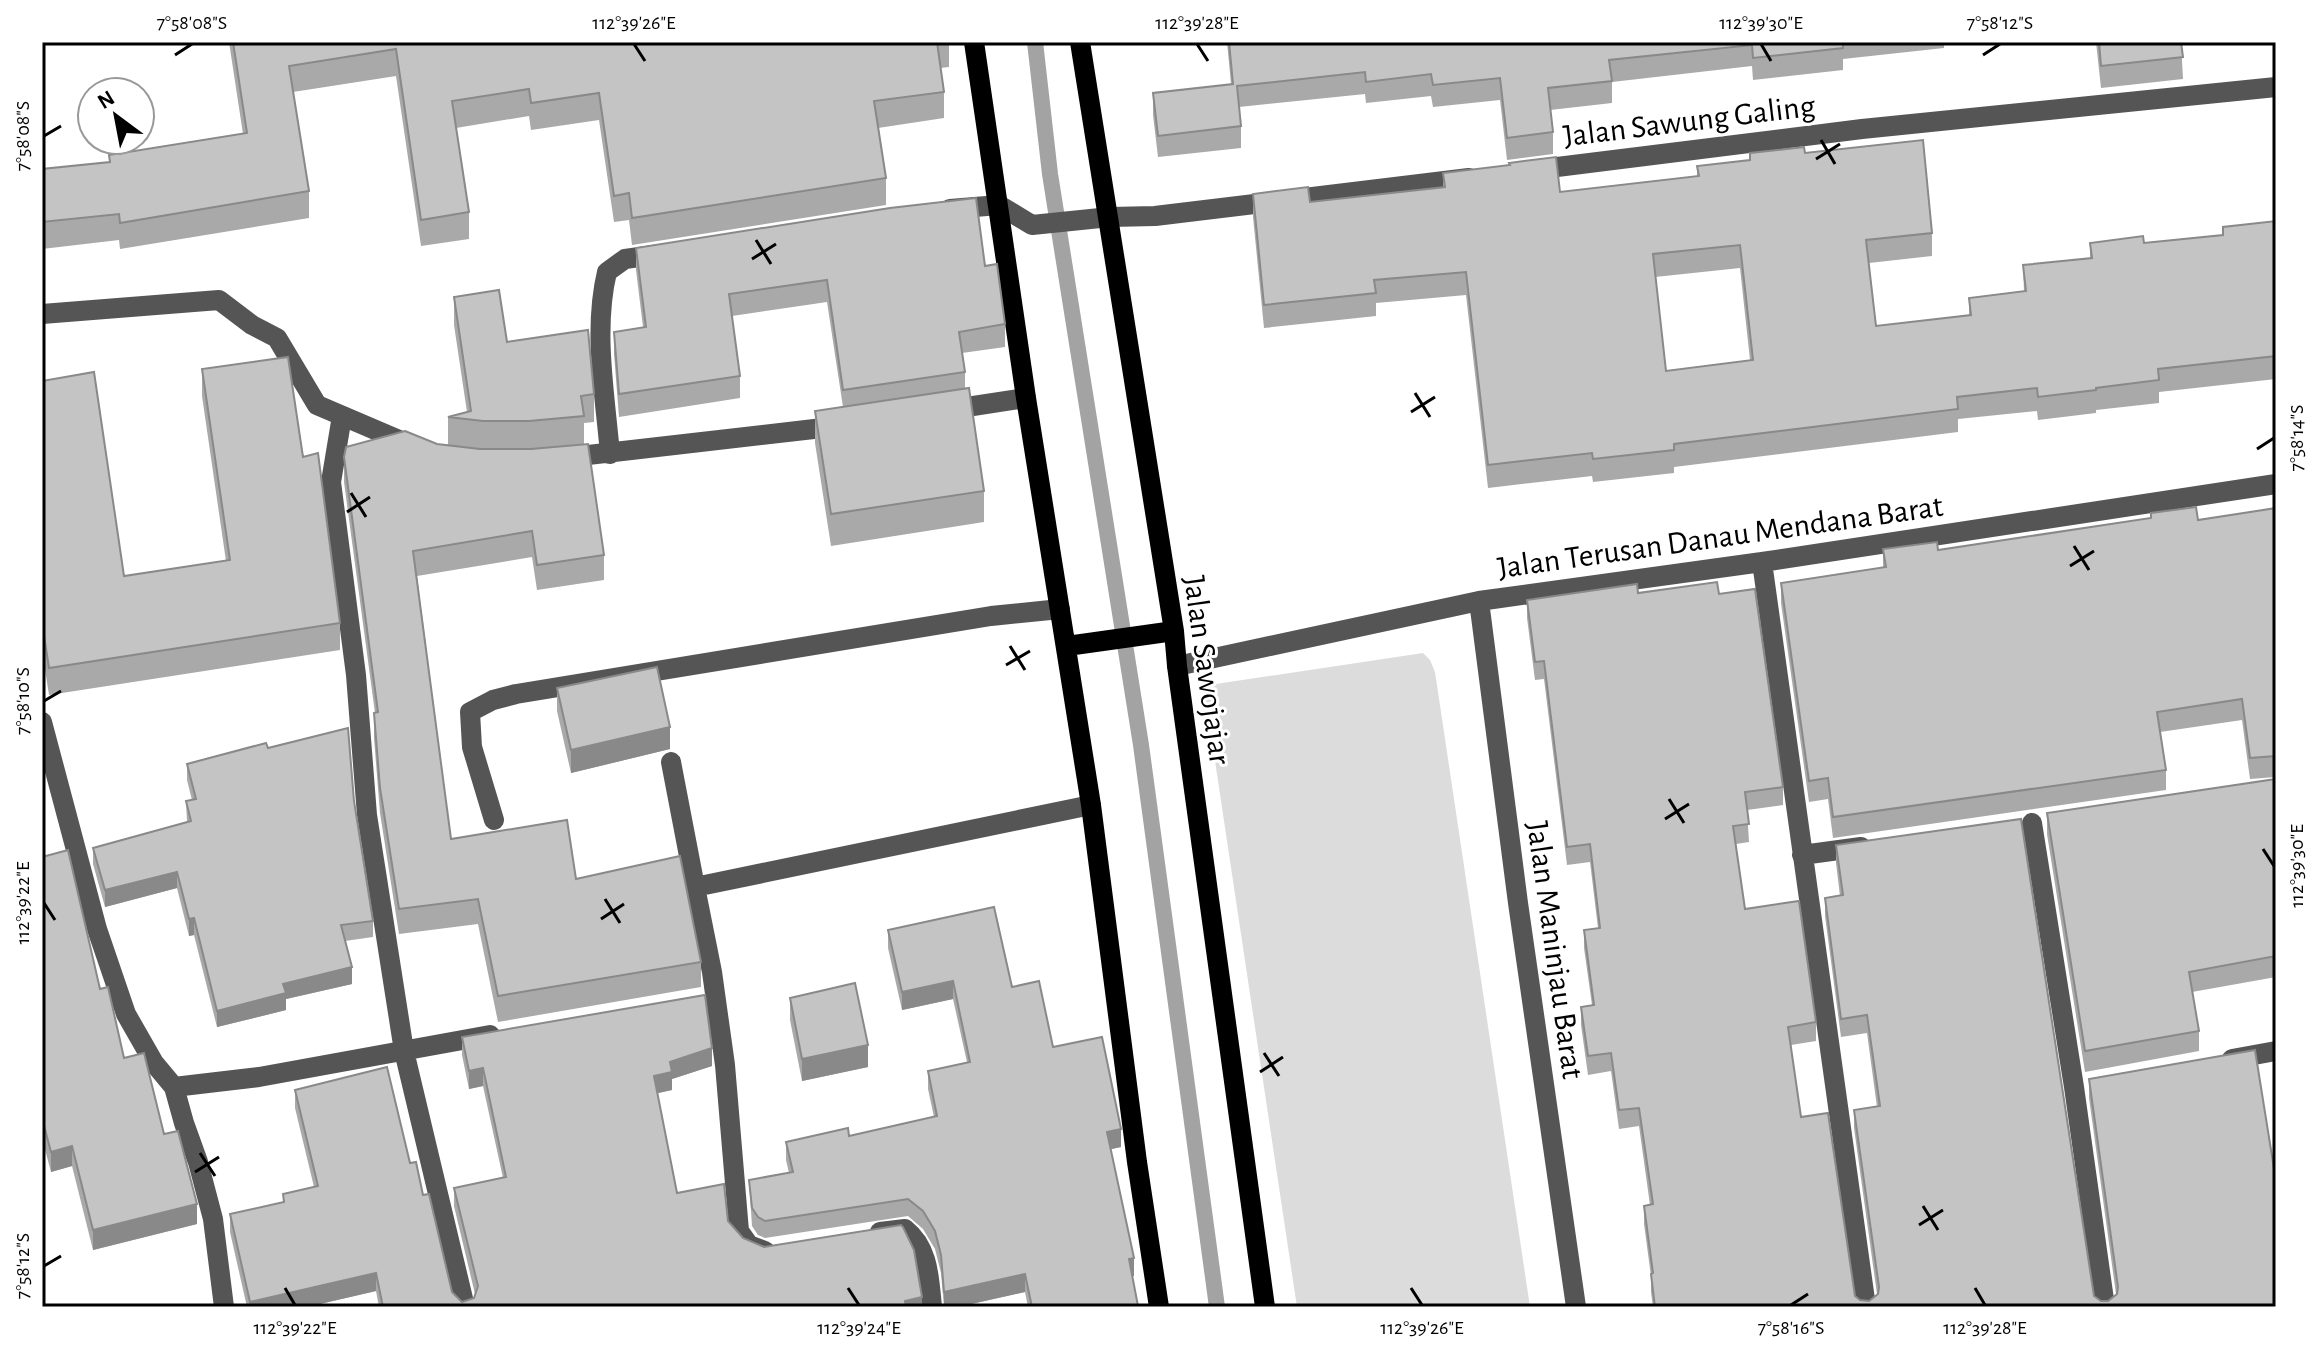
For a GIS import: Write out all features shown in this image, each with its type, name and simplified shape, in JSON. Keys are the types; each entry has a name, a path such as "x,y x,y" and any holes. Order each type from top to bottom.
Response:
{"main road":[{"path":"974,42 1026,398 1091,805 1159,1307"},
{"name":"Jalan Sawojajar","path":"1080,42 1101,219 1174,631 1265,1307"},
{"path":"1067,646 1174,631"}],"street":[{"name":"Jalan Sawung Galing","path":"1517,172 1862,129 2276,87"},
{"path":"936,210 999,205 1032,225 1155,216 1485,176"},
{"path":"610,454 602,348 607,272 625,259 688,250"},
{"path":"42,314 219,300 252,325 277,338 317,405 425,451"},
{"path":"920,414 1026,398"},
{"path":"342,416 331,482 356,675 367,815 404,1051 465,1307"},
{"path":"543,460 859,423"},
{"name":"Jalan Terusan Danau Mendana Barat","path":"1177,666 1479,601 1762,562 2276,484"},
{"path":"1762,562 1866,1307"},
{"name":"Jalan Maninjau Barat","path":"1479,601 1576,1307"},
{"path":"494,820 472,747 470,712 493,700 976,618 1060,609"},
{"path":"42,722 51,800 126,1014 154,1063 174,1087 198,1162 213,1219 224,1307"},
{"path":"671,762 695,887 709,999 731,1122 739,1231 749,1245 763,1252 792,1247"},
{"path":"695,887 1091,805"},
{"path":"2032,823 2082,1086 2105,1307"},
{"path":"1802,855 1878,844"},
{"path":"174,1087 259,1077 509,1032"},
{"path":"2214,1062 2276,1051"},
{"path":"865,1234 905,1229 916,1237 923,1249 932,1307"}],"shaded area":[{"path":"1423,653 1435,672 1530,1307 1297,1307 1206,701 1209,689 1216,684"}],"building":[{"path":"233,42 937,42 944,92 874,101 886,178 632,218 629,193 614,196 599,93 531,103 529,89 452,101 469,212 421,220 396,49 289,66 309,191 120,223 119,214 42,222 42,169 110,162 109,156 156,156 156,148 247,133"},
{"path":"1229,42 1843,42 1843,48 1753,58 1752,45 1609,60 1612,81 1548,88 1553,132 1507,138 1500,78 1433,85 1431,74 1366,82 1365,72 1237,86 1241,126 1158,136 1153,93 1233,84"},
{"path":"2099,42 2181,42 2183,57 2101,66"},
{"path":"1923,140 1932,233 1866,240 1876,326 1971,315 1969,298 2026,291 2023,265 2092,258 2090,243 2143,236 2144,243 2223,235 2223,227 2276,221 2276,356 2158,369 2159,380 2096,390 2038,397 2037,388 1957,397 1958,409 1674,444 1674,450 1593,459 1592,453 1488,465 1466,272 1374,280 1376,293 1264,305 1253,194 1308,187 1310,202 1445,187 1443,173 1556,157 1560,192 1699,176 1697,166 1750,160 1750,153 1804,147 1805,153","holes":["1740,245 1753,360 1666,371 1653,254"]},
{"path":"976,198 985,266 997,264 1005,324 959,332 965,372 843,390 827,280 729,294 740,376 619,394 614,332 646,327 636,248 890,208"},
{"path":"499,290 507,342 588,330 594,394 581,396 584,416 529,421 448,417 471,411 454,297"},
{"path":"288,357 303,457 318,453 340,623 49,668 42,623 42,381 94,372 124,576 230,560 202,369"},
{"path":"969,388 984,491 831,514 815,411"},
{"path":"405,431 437,444 480,449 588,444 604,555 537,565 532,531 413,551 451,839 567,820 576,879 680,856 701,962 498,996 478,899 399,909 380,788 374,713 378,712 344,457 346,447"},
{"path":"2196,507 2198,520 2276,508 2276,756 2250,758 2242,699 2157,712 2166,770 1833,817 1828,778 1809,781 1781,583 1886,567 1883,549 1937,542 1938,550 2151,518 2151,513"},
{"path":"1717,582 1719,594 1755,589 1783,787 1745,792 1749,824 1733,826 1745,909 1799,901 1816,1022 1788,1027 1801,1117 1828,1113 1855,1296 1869,1301 1878,1294 1879,1287 1854,1110 1880,1106 1867,1015 1841,1019 1825,898 1843,895 1836,845 2021,819 2094,1296 2108,1301 2117,1294 2118,1287 2089,1079 2255,1050 2276,1181 2276,1307 1655,1307 1644,1206 1653,1204 1639,1108 1619,1110 1611,1053 1588,1056 1581,1007 1594,1005 1584,930 1600,928 1590,844 1567,847 1544,661 1535,662 1527,600 1637,584 1638,593"},
{"path":"657,667 670,727 571,750 557,688"},
{"path":"348,728 354,801 373,921 341,925 352,967 283,984 286,993 217,1011 194,918 189,919 177,872 105,890 93,848 191,821 186,801 196,799 187,764 266,743 268,748"},
{"path":"2276,779 2276,956 2189,972 2199,1031 2085,1051 2047,813"},
{"path":"68,850 100,989 108,987 124,1058 144,1053 164,1134 178,1131 197,1204 93,1230 72,1146 51,1152 42,1118 42,857"},
{"path":"994,907 1012,987 1039,981 1053,1047 1102,1037 1121,1129 1107,1132 1134,1258 1129,1259 1138,1306 1032,1307 1025,1274 944,1292 941,1255 935,1231 923,1211 908,1199 765,1221 752,1208 749,1180 793,1172 786,1142 848,1128 849,1136 937,1116 928,1071 970,1062 953,981 902,992 888,930"},
{"path":"855,983 868,1045 802,1059 790,998"},
{"path":"705,995 712,1048 670,1062 672,1072 654,1076 677,1193 724,1184 728,1221 743,1238 764,1247 901,1225 914,1250 922,1297 905,1301 906,1307 383,1307 376,1273 250,1302 230,1214 284,1202 283,1194 318,1186 295,1090 387,1067 410,1163 416,1162 423,1195 429,1194 452,1292 462,1302 474,1298 478,1286 454,1188 506,1177 483,1068 469,1071 462,1037"}],"waterway":[{"path":"1035,42 1050,174 1141,745 1217,1307"}]}
